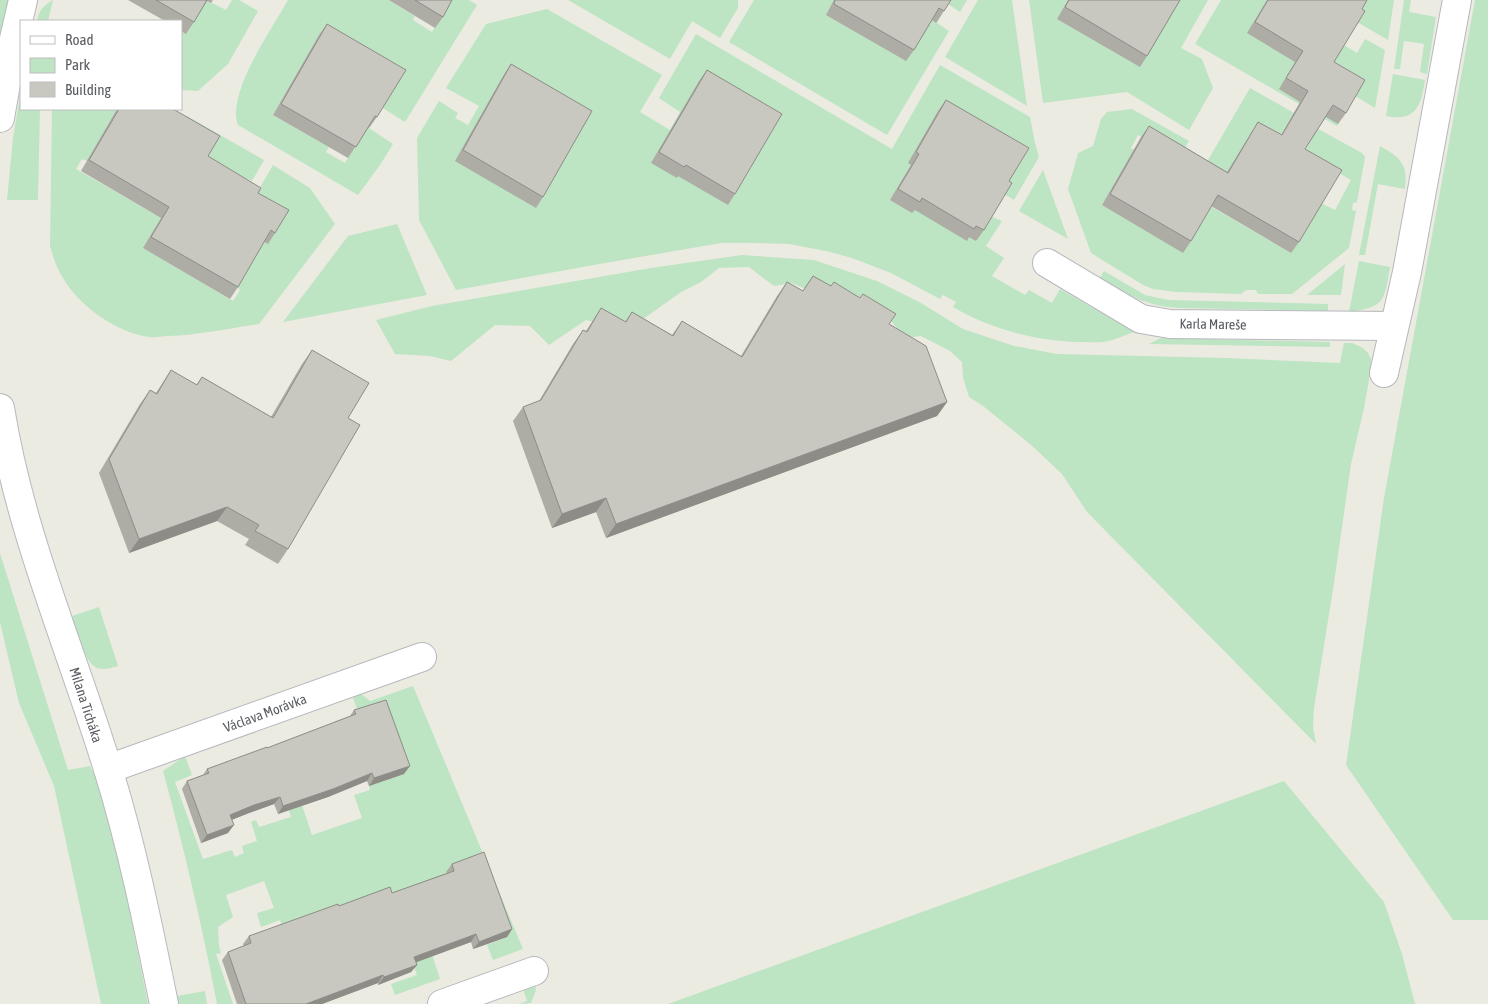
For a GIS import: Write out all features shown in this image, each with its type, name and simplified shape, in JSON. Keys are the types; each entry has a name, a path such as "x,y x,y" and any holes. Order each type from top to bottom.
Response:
{"street":[{"path":"0,118 13,43 24,0"},
{"path":"1384,374 1407,272 1456,0"},
{"name":"Karla Mareše","path":"1047,263 1141,319 1170,324 1394,326"},
{"name":"Milana Ticháka","path":"0,408 27,527 108,769 141,892 164,1004"},
{"name":"Václava Morávka","path":"108,769 422,657"},
{"path":"442,1004 534,972"}],"green space":[{"path":"0,0 10,0 0,43"},
{"path":"53,0 48,20 37,20 42,9"},
{"path":"206,0 226,10 232,0 239,0 258,11 228,64 198,91 182,90 182,31 187,33"},
{"path":"288,0 389,0 415,16 413,20 432,32 446,0 469,0 477,5 405,122 378,105 319,36 273,115 329,147 326,152 345,163 363,124 393,144 358,195 238,125 236,112 238,96 244,79 252,61"},
{"path":"568,0 738,0 738,8 720,38 692,21 670,59"},
{"path":"754,0 967,0 960,12 948,4 937,23 949,31 887,135 729,42"},
{"path":"978,0 1012,0 1027,106 945,57"},
{"path":"1029,0 1208,0 1181,48 1202,59 1213,88 1189,130 1127,92 1043,103"},
{"path":"1221,0 1394,0 1388,40 1357,22 1344,45 1357,53 1365,39 1385,50 1375,108 1355,96 1337,126 1195,44"},
{"path":"1404,0 1411,0 1409,12 1436,17 1427,74 1420,72 1424,44 1404,41 1400,69 1394,69"},
{"path":"1475,0 1488,0 1488,920 1453,920 1346,765 1384,498"},
{"path":"547,9 662,75 640,112 670,130 680,112 659,98 696,34 892,149 940,65 1030,117 1039,157 1014,200 1004,194 986,214 1002,221 986,246 1004,258 992,276 1025,295 1029,290 1052,303 1060,289 1134,332 1105,342 1051,340 1017,333 968,315 953,307 956,302 943,295 940,299 891,273 852,258 789,244 721,243 456,290 419,220 417,138 439,101 458,113 455,118 468,125 479,106 446,88 486,24"},
{"path":"1393,74 1425,80 1419,104 1415,110 1404,117 1386,116"},
{"path":"1250,88 1294,113 1274,146 1221,184 1201,172"},
{"path":"20,96 20,110 40,110 38,200 7,200 13,138"},
{"path":"1132,109 1189,141 1179,158 1138,135 1131,148 1134,150 1102,205 1210,206 1291,253 1321,203 1335,210 1351,180 1304,153 1311,140 1295,131 1302,120 1362,153 1365,157 1357,202 1353,203 1352,210 1356,211 1349,248 1292,294 1258,294 1256,290 1246,290 1241,294 1176,292 1153,289 1143,285 1091,253 1068,189 1078,153 1093,146 1101,119 1107,112"},
{"path":"52,110 116,110 87,161 82,159 76,169 161,218 144,248 233,301 240,290 237,287 263,242 268,244 248,208 273,165 310,188 335,224 259,324 191,334 154,337 124,330 89,308 70,289 57,267 50,246"},
{"path":"187,116 264,160 252,181 239,175 227,195 180,128"},
{"path":"1380,146 1393,154 1402,163 1406,180 1405,189 1378,184 1365,255 1359,255"},
{"path":"1043,170 1068,239 1019,211"},
{"path":"397,224 427,295 283,322 348,236"},
{"path":"742,255 814,260 877,281 921,303 963,329 1014,346 1057,354 1340,363 1344,343 1352,343 1363,348 1371,359 1371,369 1351,464 1314,708 1313,728 1316,744 1087,512 1062,474 1030,444 969,397 963,377 962,362 950,351 921,336 905,338 874,304 821,295 791,283 774,286 749,267 719,268 632,327 602,324 586,320 549,345 530,326 495,325 451,361 430,356 395,354 376,320 432,306 651,268"},
{"path":"1359,261 1390,267 1381,300 1370,308 1349,312"},
{"path":"1345,264 1341,295 1307,295"},
{"path":"1104,271 1145,295 1168,300 1328,304 1328,311 1167,307 1138,299 1120,290 1100,278"},
{"path":"1161,338 1330,342 1330,347 1149,344"},
{"path":"0,553 68,770 90,766 96,778 124,882 148,1004 101,1004 54,786 19,703 0,622"},
{"path":"99,607 118,666 106,669 95,667 87,657 80,643 72,616"},
{"path":"413,686 523,949 493,960 487,945 507,937 446,872 448,878 432,954 440,979 395,995 391,984 417,975 388,894 283,930 280,920 261,927 257,913 274,908 264,881 226,895 233,917 218,927 221,953 216,954 233,1004 217,1004 192,887 163,771 185,756 192,775 175,782 203,859 232,850 235,857 244,853 242,846 257,841 251,822 256,820 259,827 291,817 289,810 302,805 312,835 362,818 354,795 370,790 369,786 404,774 359,715 352,695 360,693 370,701"},
{"path":"1284,781 1384,902 1402,954 1415,1004 668,1004"},
{"path":"535,985 536,990 531,1003 518,1004 527,1001 523,989"},
{"path":"205,991 207,1004 179,1004 177,996"}],"building":[{"path":"156,0 207,0 194,22"},
{"path":"415,0 452,0 443,17"},
{"path":"835,0 951,0 944,11 939,8 914,50 834,4"},
{"path":"1069,0 1180,0 1147,56 1065,7"},
{"path":"1268,0 1367,0 1362,9 1365,11 1334,62 1365,80 1346,113 1333,105 1305,149 1342,170 1299,242 1218,195 1191,241 1110,194 1149,126 1228,173 1258,122 1282,135 1308,91 1286,78 1303,51 1255,22"},
{"path":"327,24 406,70 356,147 281,104"},
{"path":"511,64 592,111 543,197 463,150"},
{"path":"707,70 782,114 735,194 686,165 684,167 659,152"},
{"path":"946,100 1029,148 1009,181 1012,183 984,230 976,226 974,229 922,198 920,202 898,189 919,154 916,152"},
{"path":"118,110 175,110 220,136 208,156 261,188 258,193 289,210 275,233 271,230 238,287 151,237 169,207 89,160"},
{"path":"813,276 831,286 834,282 860,298 863,294 896,314 889,324 926,346 947,402 616,524 606,498 562,514 523,407 541,400 583,330 587,332 601,308 626,322 632,312 673,336 682,321 742,357 787,282 803,291"},
{"path":"312,350 369,383 348,418 360,425 288,549 255,531 259,525 227,507 139,539 109,459 150,390 157,394 171,370 197,385 202,377 273,418"},
{"path":"386,700 410,766 374,778 372,773 283,806 280,797 254,805 230,815 234,825 207,835 187,781 209,773 207,769 356,714 354,710"},
{"path":"484,852 512,929 479,942 476,934 414,957 417,965 384,977 383,975 306,1004 246,1004 228,952 251,943 249,936 390,887 392,893 454,871 452,864"}]}
